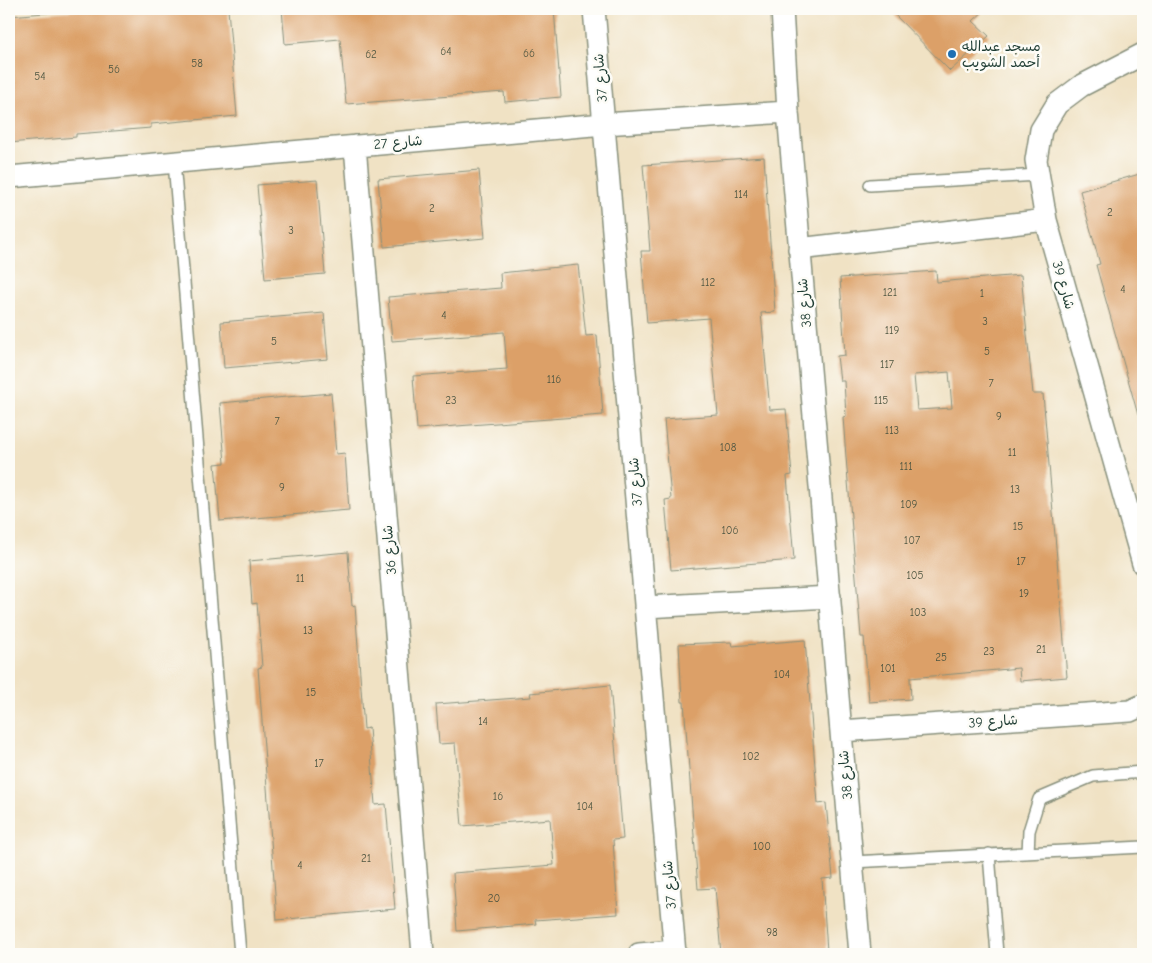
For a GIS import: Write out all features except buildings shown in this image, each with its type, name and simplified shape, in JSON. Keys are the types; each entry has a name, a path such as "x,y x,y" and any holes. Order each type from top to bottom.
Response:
{"street":[{"name":"شارع 37","path":"594,9 675,953"},
{"name":"شارع 38","path":"782,9 788,112 860,954"},
{"name":"شارع 39","path":"1143,54 1081,86 1057,104 1048,116 1037,145 1038,175 1046,220 1143,564"},
{"name":"شارع 27","path":"9,177 604,124 788,112"},
{"name":"شارع 36","path":"355,146 423,954"},
{"path":"800,249 1046,220"},
{"path":"645,607 830,597"},
{"name":"شارع 39","path":"841,731 1130,711 1143,705"},
{"path":"639,954 675,953"}],"lane":[{"path":"174,162 240,954"},
{"path":"870,185 1038,175"},
{"path":"1028,853 1029,831 1039,799 1093,776 1143,772"},
{"path":"852,862 1143,847"},
{"path":"989,854 998,954"}],"place":[{"name":"مسجد عبدالله أحمد الشويب","path":"952,54"}]}
